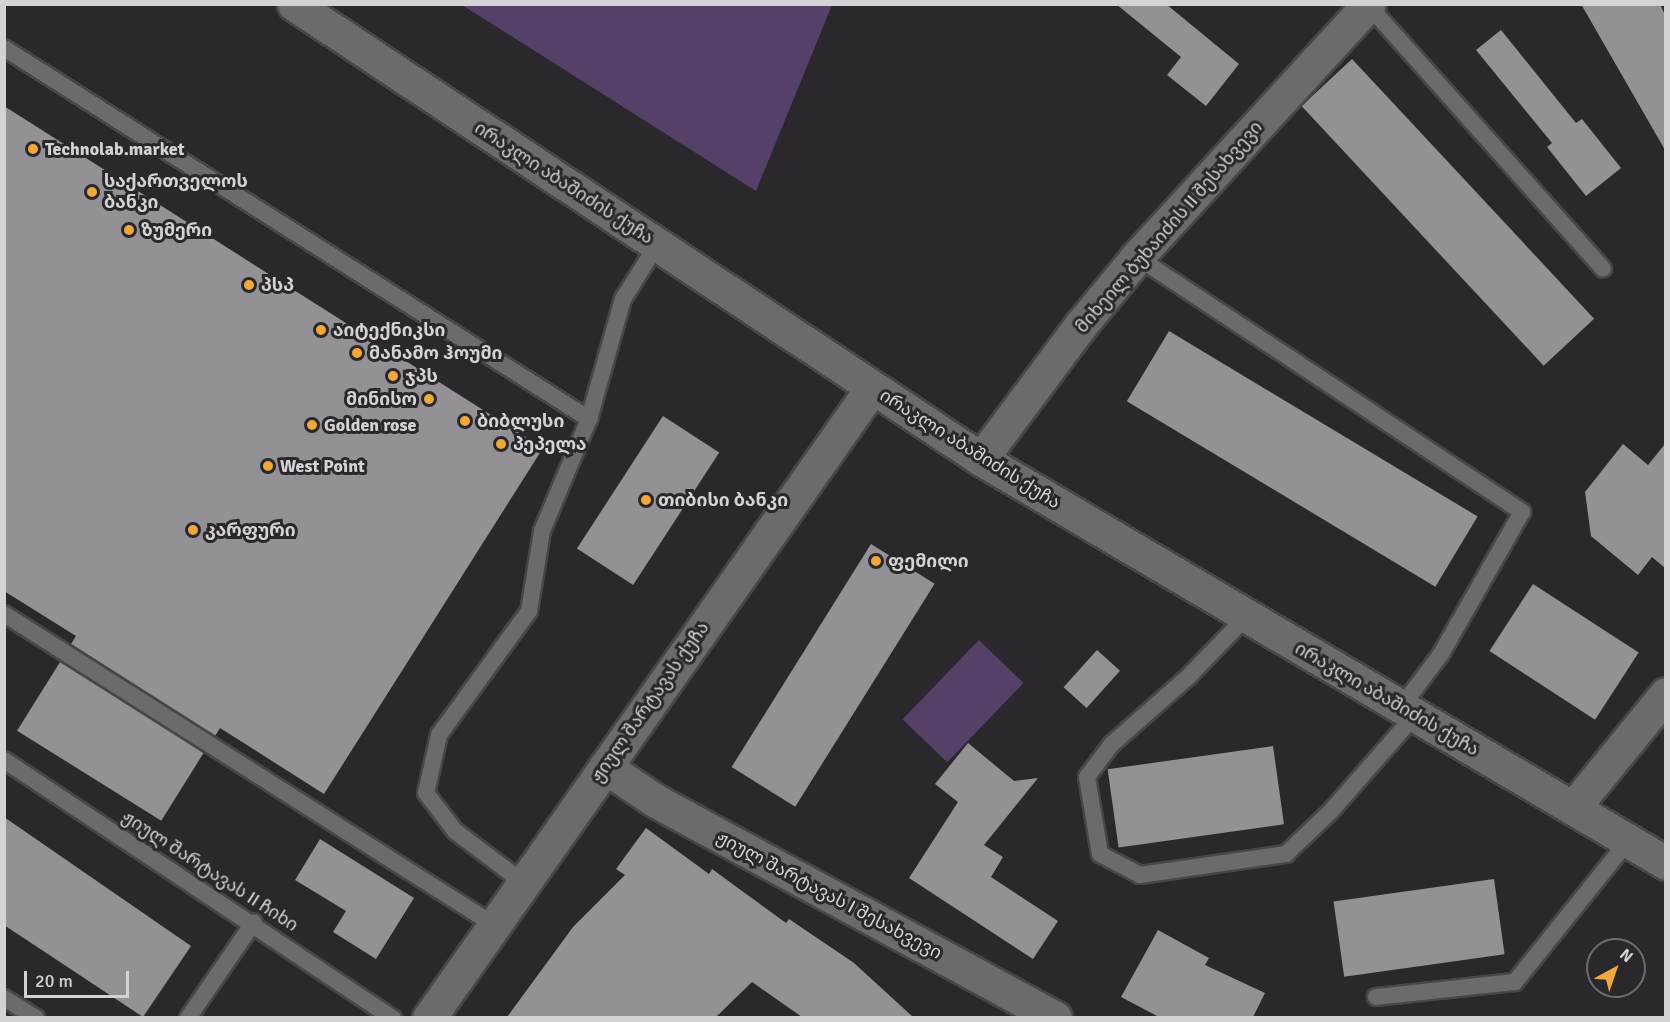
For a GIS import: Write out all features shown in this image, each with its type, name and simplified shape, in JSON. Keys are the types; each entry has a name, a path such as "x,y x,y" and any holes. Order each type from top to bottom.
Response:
{"street":[{"name":"ირაკლი აბაშიძის ქუჩა","path":"294,4 981,459 1665,863"},
{"name":"მიხეილ ბუხაიძის II შესახვევი","path":"981,459 1080,326 1137,257 1368,5"},
{"name":"ჟიულ შარტავას ქუჩა","path":"429,1017 872,388"},
{"path":"1573,808 1665,694"},
{"name":"ჟიულ შარტავას I შესახვევი","path":"605,767 656,801 1055,1017"}],"lane":[{"path":"1368,5 1603,269"},
{"path":"4,48 589,419"},
{"path":"524,883 455,831 426,793 439,735 529,611 542,531 589,419 623,299 657,245"},
{"path":"1137,257 1522,512 1408,711 1331,811 1286,854 1140,875 1100,854 1087,777 1111,745 1188,677 1247,616"},
{"path":"4,614 494,925"},
{"name":"ჟიულ შარტავას II ჩიხი","path":"4,760 254,922 393,1017"},
{"path":"1376,997 1515,982 1629,841"},
{"path":"188,1017 254,922"},
{"path":"4,998 36,1017"}],"shaded area":[{"path":"832,4 756,191 462,5"},
{"path":"979,640 1024,683 947,762 903,719"}],"building":[{"path":"1116,4 1166,4 1239,64 1206,106 1167,75 1181,57"},
{"path":"1581,4 1660,4 1665,15 1665,150"},
{"path":"1501,30 1576,123 1582,119 1621,168 1586,196 1547,147 1552,143 1476,50"},
{"path":"1352,59 1594,319 1544,366 1302,106"},
{"name":"West Point","path":"4,106 543,448 324,794 220,728 215,736 71,644 76,636 4,591"},
{"path":"1169,331 1478,516 1435,587 1127,401"},
{"name":"თიბისი ბანკი","path":"663,416 719,452 633,585 577,549"},
{"path":"1623,444 1648,465 1665,444 1665,568 1652,557 1638,575 1591,536 1585,492"},
{"path":"871,544 935,584 795,807 732,767"},
{"path":"1533,584 1639,653 1595,720 1489,651"},
{"path":"1097,650 1120,671 1087,708 1064,687"},
{"path":"60,662 204,752 161,821 17,731"},
{"path":"968,743 1014,781 1038,778 984,845 1003,857 991,877 1058,921 1033,959 909,878 958,802 935,784"},
{"path":"1273,746 1284,824 1119,847 1108,769"},
{"path":"4,817 191,946 143,1017 4,925"},
{"path":"646,828 709,874 712,869 786,923 789,919 854,963 913,1017 802,1017 752,982 716,1017 507,1017 573,927 625,875 616,869"},
{"path":"320,839 414,898 376,959 333,932 346,911 295,880"},
{"path":"1494,879 1505,954 1344,977 1334,902"},
{"path":"1158,930 1209,958 1205,965 1265,993 1253,1017 1159,1017 1121,997"}],"place":[{"name":"Technolab.market","path":"33,149"},
{"name":"საქართველოს ბანკი","path":"92,192"},
{"name":"ზუმერი","path":"129,230"},
{"name":"პსპ","path":"249,285"},
{"name":"აიტექნიკსი","path":"321,330"},
{"name":"მანამო ჰოუმი","path":"357,353"},
{"name":"ჯპს","path":"393,376"},
{"name":"მინისო","path":"429,399"},
{"name":"ბიბლუსი","path":"465,421"},
{"name":"Golden rose","path":"312,425"},
{"name":"პეპელა","path":"501,444"},
{"name":"West Point","path":"268,466"},
{"name":"თიბისი ბანკი","path":"646,500"},
{"name":"კარფური","path":"193,530"},
{"name":"ფემილი","path":"876,561"}]}
